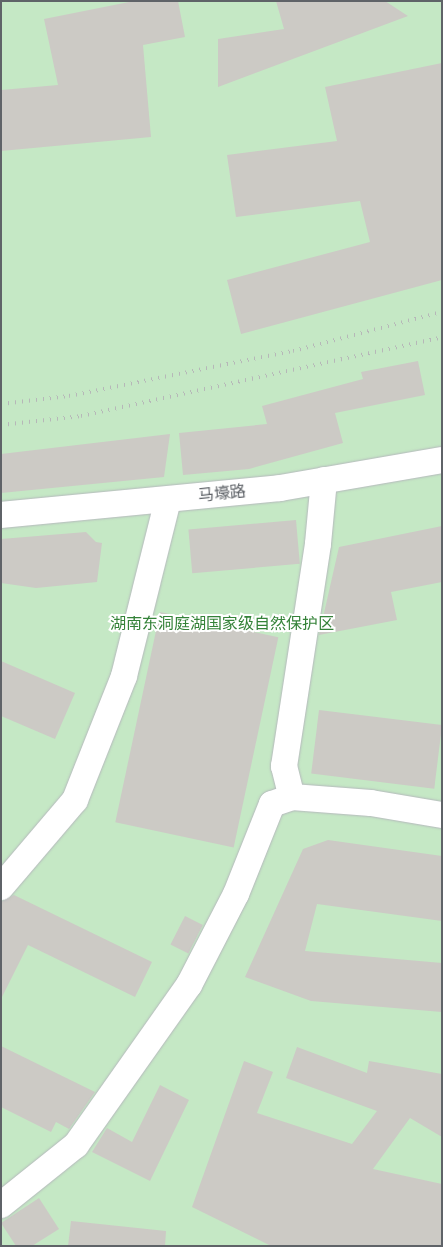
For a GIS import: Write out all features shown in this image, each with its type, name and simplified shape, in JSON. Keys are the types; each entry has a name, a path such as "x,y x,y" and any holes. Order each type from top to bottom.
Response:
{"street":[{"name":"马壕路","path":"1,515 168,500 324,480 442,460"},
{"path":"292,797 284,766 318,544 324,480"},
{"path":"1,887 75,800 124,676 168,500"},
{"path":"1,1205 76,1145 189,985 236,894 272,804 292,797 371,803 442,815"}],"green space":[{"name":"湖南东洞庭湖国家级自然保护区","path":"1,1 442,1 442,1246 1,1246"}],"building":[{"path":"134,1 178,1 185,37 143,45 151,137 1,151 1,90 58,85 44,19"},
{"path":"276,1 385,1 408,16 218,87 218,39 284,29"},
{"path":"442,63 442,280 241,334 227,280 370,242 360,201 236,217 227,155 337,141 325,87"},
{"path":"418,361 425,395 335,413 343,443 249,469 183,475 179,433 267,424 262,406 363,379 361,372"},
{"path":"170,434 164,477 1,493 1,454"},
{"path":"296,520 300,564 192,573 188,529"},
{"path":"442,526 442,582 391,592 397,620 319,635 339,547"},
{"path":"86,532 96,542 102,543 97,582 36,588 1,583 1,539"},
{"path":"160,612 278,637 234,847 115,822"},
{"path":"1,661 75,693 55,739 1,716"},
{"path":"319,710 442,725 434,789 311,774"},
{"path":"328,840 442,856 442,921 317,904 305,951 442,963 442,1012 311,1001 245,977 303,849"},
{"path":"14,895 152,962 135,997 28,945 1,999 1,902"},
{"path":"185,916 203,925 188,954 170,945"},
{"path":"1,1046 95,1092 69,1129 56,1122 51,1132 1,1107"},
{"path":"297,1047 367,1073 369,1061 442,1074 442,1137 410,1118 373,1169 442,1184 442,1246 271,1246 192,1207 244,1061 273,1072 257,1113 352,1144 377,1111 286,1078"},
{"path":"160,1085 189,1100 150,1181 92,1152 107,1128 132,1142"},
{"path":"39,1198 59,1229 32,1246 16,1246 1,1223"},
{"path":"71,1221 166,1231 165,1246 68,1246"}],"railway":[{"path":"1,404 69,396 293,351 442,312"},
{"path":"1,425 81,416 442,337"}]}
